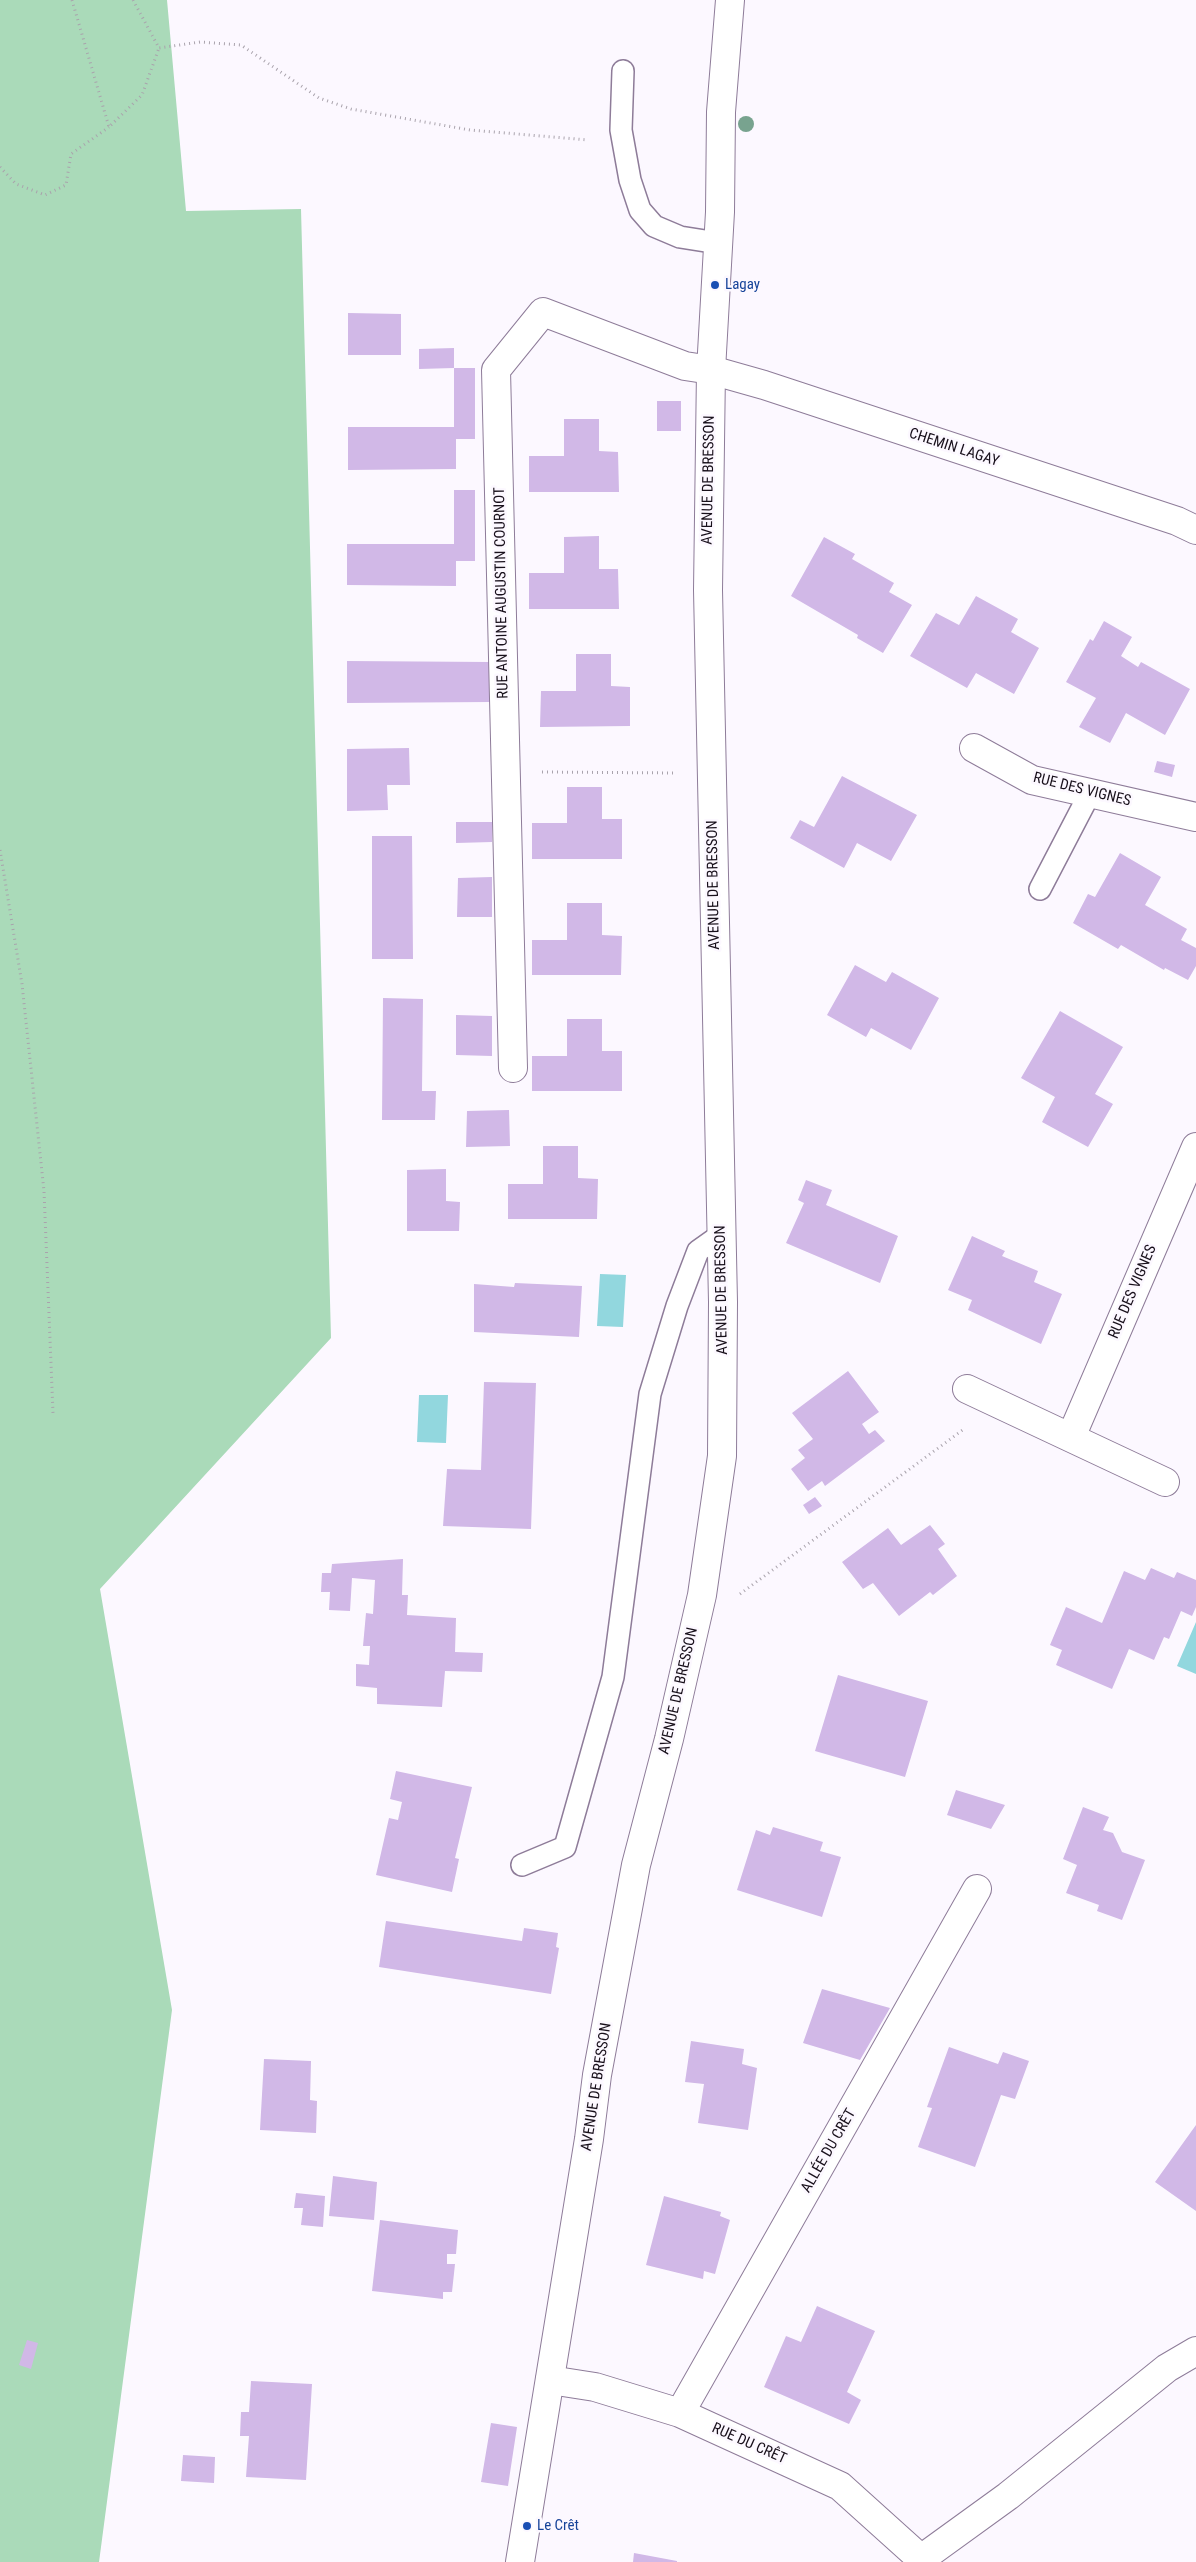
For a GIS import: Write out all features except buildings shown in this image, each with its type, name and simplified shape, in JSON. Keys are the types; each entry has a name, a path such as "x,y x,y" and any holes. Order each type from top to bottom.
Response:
{"street":[{"name":"AVENUE DE BRESSON","path":"520,2562 589,2139 596,2075 636,1865 669,1739 702,1595 722,1456 722,1234 708,590 710,370 718,243 721,112 730,0"},
{"name":"RUE ANTOINE AUGUSTIN COURNOT","path":"513,1068 496,370 543,312 685,366 710,370"},
{"name":"CHEMIN LAGAY","path":"710,370 829,407 1177,522 1196,530"},
{"name":"RUE DES VIGNES","path":"974,748 1032,780 1196,817"},
{"name":"RUE DES VIGNES","path":"1070,1437 1196,1147"},
{"path":"967,1389 1166,1482"},
{"name":"ALLÉE DU CRÊT","path":"680,2413 977,1889"},
{"name":"RUE DU CRÊT","path":"550,2380 595,2387 680,2413 840,2486 920,2560 1008,2496 1167,2368 1196,2351"}],"lane":[{"path":"623,71 621,130 630,180 640,210 654,226 680,237 718,243"},
{"path":"1040,889 1090,793"},
{"path":"522,1865 565,1847 613,1677 650,1394 677,1306 698,1251 722,1234"}],"path":[{"path":"72,0 109,127"},
{"path":"0,167 16,184 45,195 66,185 70,154 109,127 142,95 159,48 133,0"},
{"path":"159,48 200,42 241,45 319,98 352,109 470,130 591,140"},
{"path":"506,772 711,773"},
{"path":"0,850 22,984 44,1191 53,1413"},
{"path":"702,1595 742,1594 998,1404"}],"green space":[{"path":"0,0 167,0 186,211 301,209 331,1338 100,1589 172,2010 99,2562 0,2562"}],"water":[{"path":"600,1274 626,1275 623,1327 597,1326"},
{"path":"419,1395 448,1395 446,1443 417,1442"},
{"path":"1196,1622 1196,1674 1177,1666"}],"place":[{"name":"Lagay","path":"715,285"},
{"name":"Le Crêt","path":"527,2526"}]}
